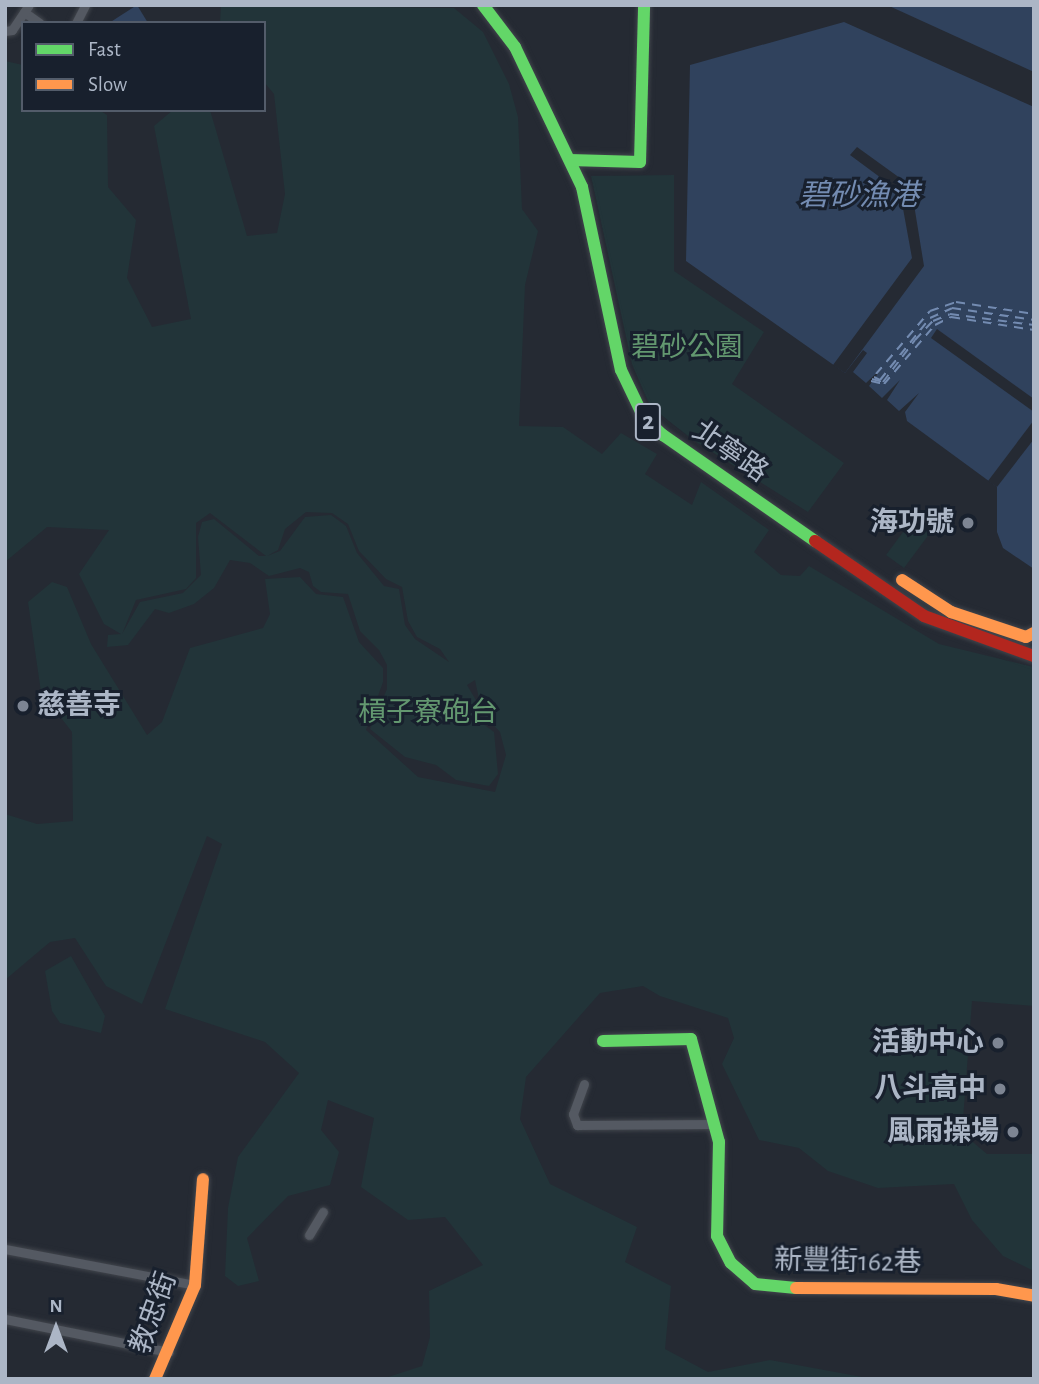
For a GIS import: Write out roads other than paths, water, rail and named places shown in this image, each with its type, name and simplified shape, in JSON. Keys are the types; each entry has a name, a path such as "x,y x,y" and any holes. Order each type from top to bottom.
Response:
{"street":[{"path":"77,21 85,5"},
{"name":"北寧路","path":"483,5 515,47 570,160 587,203 621,370 649,423 924,616 1034,656"},
{"path":"570,160 640,162 643,5"},
{"path":"5,31 27,9"},
{"path":"902,580 951,612 1026,637 1034,633"},
{"name":"新豐街162巷","path":"603,1041 691,1039 714,1124 719,1154 717,1237 724,1254 755,1284 773,1288 996,1289 1034,1296"},
{"path":"584,1084 573,1114 578,1125 714,1124"},
{"name":"教忠街","path":"155,1379 169,1352 195,1285 203,1180"},
{"path":"309,1235 323,1212"},
{"path":"5,1249 195,1285"},
{"path":"5,1319 169,1352"}],"water":[{"path":"137,5 147,21 112,21"},
{"path":"887,5 1034,5 1034,72"},
{"name":"碧砂漁港","path":"844,22 1034,107 1034,569 1003,548 997,532 997,487 907,421 905,412 919,393 899,411 887,400 900,380 882,398 869,386 882,368 866,383 853,372 867,353 863,350 845,373 686,261 690,65"}],"place":[{"name":"海功號","path":"968,523"},
{"name":"慈善寺","path":"23,706"},
{"name":"活動中心","path":"998,1043"},
{"name":"八斗高中","path":"1000,1089"},
{"name":"風雨操場","path":"1013,1132"}],"park label":[{"name":"碧砂公園","path":"687,348"},
{"name":"槓子寮砲台","path":"428,713"}]}
